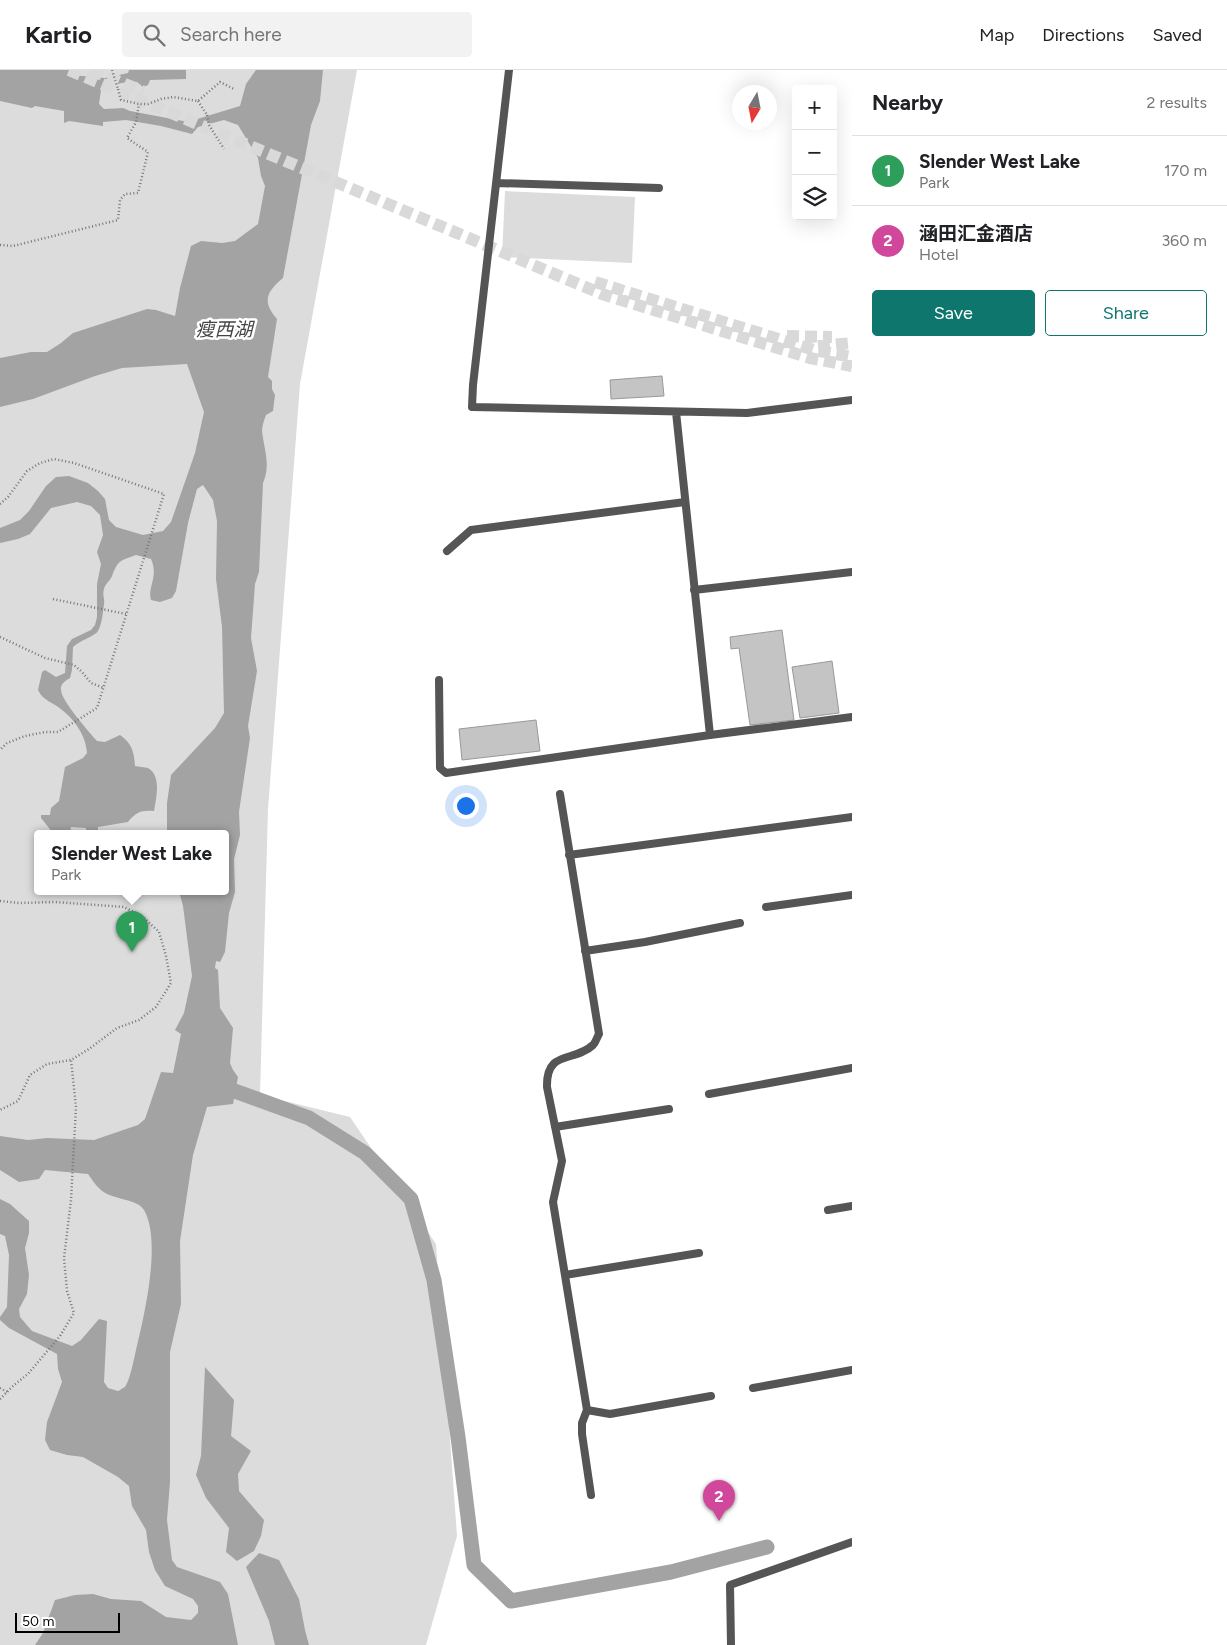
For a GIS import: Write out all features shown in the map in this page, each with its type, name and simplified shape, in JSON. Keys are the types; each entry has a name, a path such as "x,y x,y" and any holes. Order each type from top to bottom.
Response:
{"lane":[{"path":"509,70 472,407 747,414 852,400"},
{"path":"496,183 659,188"},
{"path":"676,412 710,735"},
{"path":"447,551 471,530 685,502"},
{"path":"694,590 852,572"},
{"path":"439,680 440,768 446,773 710,735 852,717"},
{"path":"560,794 599,1034 594,1044 583,1051 561,1059 551,1066 547,1075 547,1087 562,1161 553,1202 587,1410 582,1423 582,1434 591,1495"},
{"path":"569,855 852,817"},
{"path":"766,907 852,895"},
{"path":"585,951 645,942 740,923"},
{"path":"709,1094 852,1068"},
{"path":"555,1127 668,1109"},
{"path":"828,1210 852,1206"},
{"path":"565,1274 700,1253"},
{"path":"753,1388 852,1370"},
{"path":"587,1410 610,1414 710,1396"},
{"path":"731,1645 730,1585 852,1542"}],"path":[{"path":"112,70 121,100 140,104 173,98 198,101 220,82 234,89"},
{"path":"198,101 207,115 209,125 224,149"},
{"path":"0,245 13,246 118,220 120,200 125,194 138,193 148,152 128,138 136,122 140,104"},
{"path":"0,504 8,497 27,471 40,463 54,459 74,463 164,494 97,708 58,732 44,732 26,736 7,744 0,750"},
{"path":"53,599 126,614"},
{"path":"0,637 45,658 74,665 91,683 104,688"},
{"path":"0,901 19,903 55,902 124,908 142,916 159,932 171,983 156,1007 139,1020 117,1028 71,1060 47,1064 30,1075 18,1101 0,1110"},
{"path":"0,1399 28,1374 60,1336 74,1313 67,1291 64,1258 72,1200 76,1108 71,1060"},
{"path":"0,1388 7,1392"}],"shaded area":[{"path":"0,70 357,70 300,384 268,809 260,1095 350,1117 436,1244 457,1536 426,1645 0,1645"},
{"path":"505,191 635,197 632,263 502,257"}],"water":[{"name":"瘦西湖","path":"0,70 69,70 71,75 105,78 128,73 129,70 186,70 186,79 150,80 148,85 143,87 137,82 128,82 105,88 101,90 99,104 104,109 123,108 183,121 194,120 240,106 246,84 256,70 323,70 320,101 311,125 283,278 273,288 268,297 269,307 277,319 268,377 272,381 272,389 275,395 273,411 266,415 262,429 266,470 263,483 259,572 255,584 251,638 257,671 248,726 250,738 239,812 240,835 234,859 235,892 229,913 225,952 220,962 216,961 215,968 218,970 220,1008 233,1028 230,1063 238,1077 233,1104 207,1107 193,1155 180,1241 181,1304 170,1352 170,1482 167,1520 172,1560 177,1567 220,1582 228,1594 238,1645 35,1645 43,1633 55,1600 75,1595 93,1594 111,1599 141,1601 166,1617 191,1620 198,1613 198,1606 193,1599 165,1586 155,1570 149,1552 146,1530 132,1506 129,1486 118,1477 83,1457 50,1450 45,1440 47,1422 62,1382 58,1369 57,1354 9,1328 0,1320 7,1307 9,1255 5,1236 0,1234 0,1199 10,1204 29,1221 29,1233 25,1248 29,1275 27,1294 19,1309 20,1317 32,1331 72,1346 81,1340 99,1319 107,1321 104,1382 108,1388 118,1391 125,1387 133,1364 150,1279 151,1240 149,1224 144,1210 136,1203 104,1193 88,1174 45,1170 39,1179 19,1182 0,1170 0,1136 28,1140 47,1138 94,1140 138,1125 145,1119 161,1072 173,1073 181,1034 175,1030 184,1013 192,976 180,895 229,895 229,830 167,830 167,803 171,775 215,728 224,713 222,627 216,579 217,521 213,500 203,485 197,489 188,523 176,591 172,598 160,602 151,600 150,591 154,571 151,559 136,555 120,562 103,593 103,611 98,631 73,647 70,678 61,686 62,695 70,708 97,741 105,742 120,735 132,748 135,766 148,768 155,776 157,794 154,811 139,812 128,822 98,827 98,830 71,827 70,830 51,830 41,818 41,815 50,815 51,808 59,801 65,767 83,758 87,753 82,735 75,724 59,707 45,699 38,690 42,672 45,670 56,677 65,673 67,646 72,639 91,630 95,625 97,617 97,584 101,564 97,552 103,535 100,515 91,506 77,502 51,508 30,534 0,543 0,528 20,520 29,511 46,486 56,477 69,476 88,483 98,491 105,499 109,520 116,527 143,535 163,531 171,522 195,453 204,412 187,364 122,368 33,399 0,407 0,358 31,352 47,352 73,333 147,309 175,316 191,246 201,241 222,243 235,241 258,224 265,186 258,158 238,125 224,120 198,127 192,134 126,120 103,122 103,126 69,121 64,123 64,111 35,106 32,108 0,101"},
{"path":"205,1367 234,1400 231,1436 251,1451 238,1474 239,1491 264,1520 261,1536 254,1551 237,1561 226,1552 229,1528 206,1498 196,1475 201,1456"},
{"path":"259,1553 279,1560 299,1599 309,1645 275,1645 269,1621 246,1567"}],"building":[{"path":"662,376 664,396 611,399 610,380"},
{"path":"782,630 794,720 750,725 739,648 731,649 730,637"},
{"path":"832,661 839,713 800,718 792,667"},
{"path":"536,720 540,751 462,760 459,729"}],"waterway":[{"path":"218,1085 309,1118 365,1153 411,1199 434,1280 458,1437 474,1565 511,1601 671,1572 767,1547"}],"tunnel":[{"path":"69,70 602,294 810,358 852,366"},
{"path":"91,70 144,92"},
{"path":"595,282 814,350 852,357"},
{"path":"787,336 832,337"},
{"path":"818,346 852,343"}],"place":[{"name":"Slender West Lake","path":"132,952"},
{"name":"涵田汇金酒店","path":"719,1521"}]}
